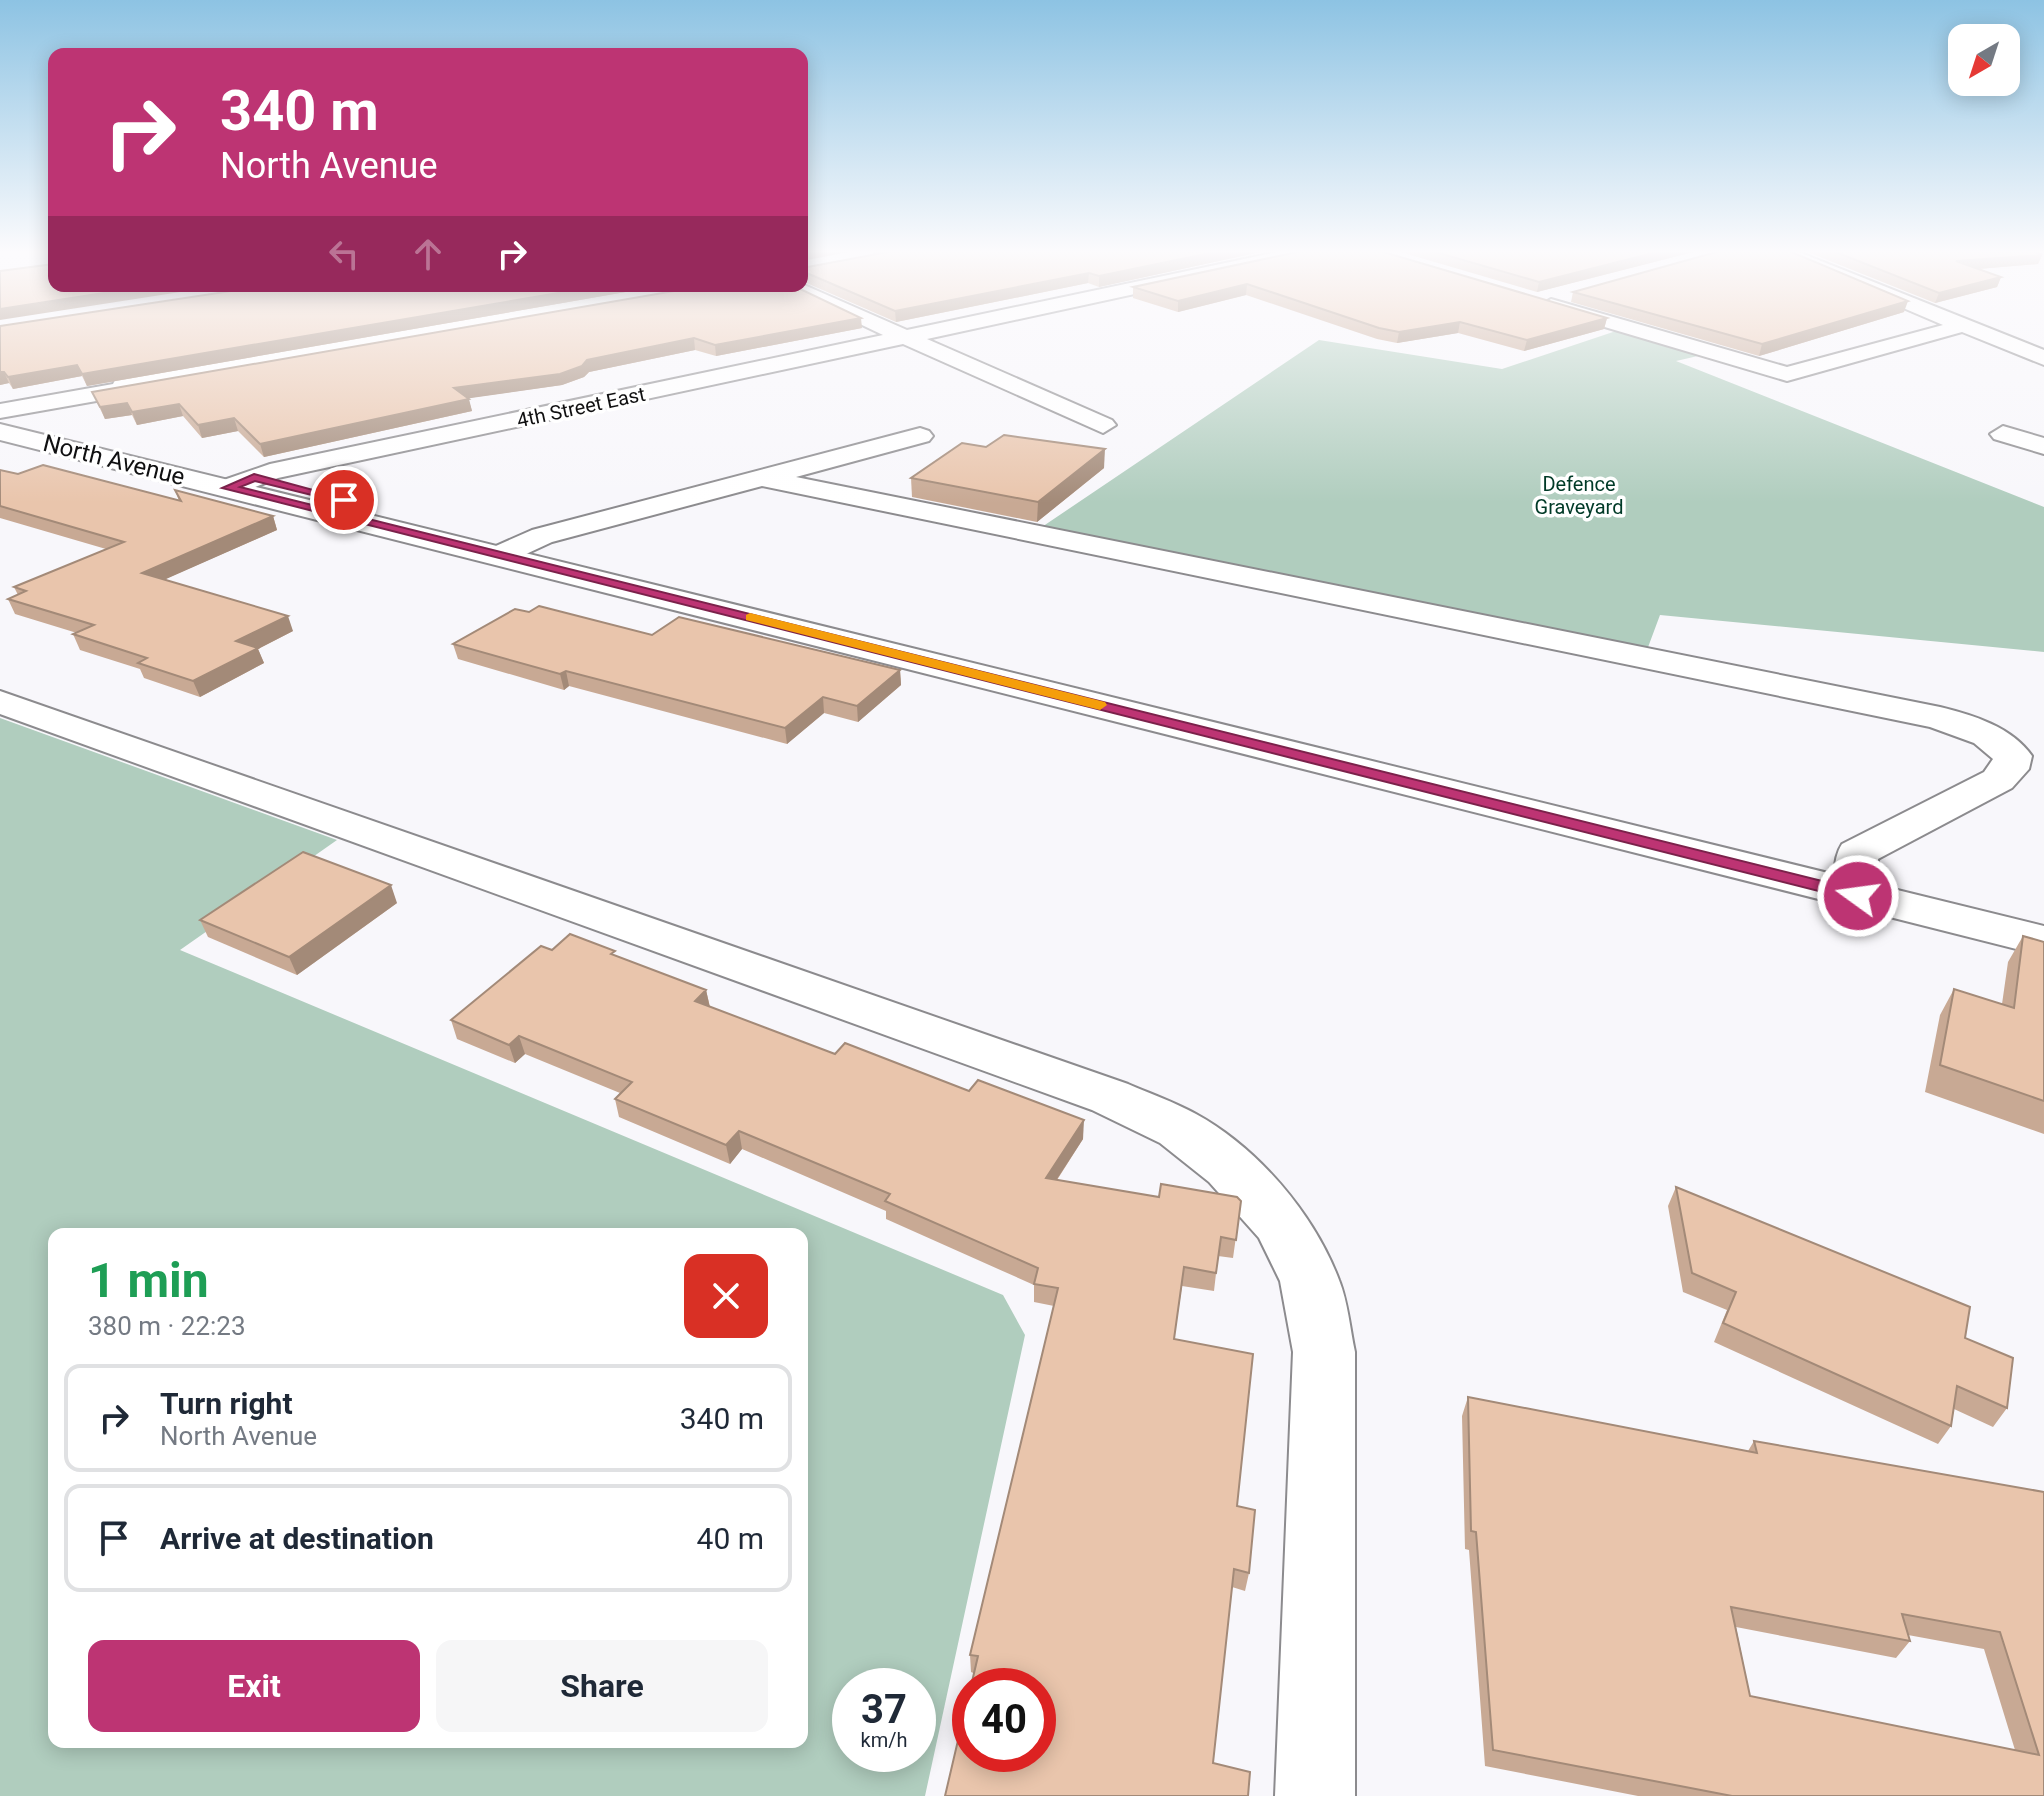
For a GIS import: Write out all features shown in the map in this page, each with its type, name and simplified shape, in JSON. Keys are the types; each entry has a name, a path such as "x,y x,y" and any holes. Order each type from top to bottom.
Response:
{"street":[{"path":"0,408 403,335"},
{"path":"0,408 428,335"},
{"path":"904,335 1103,425"},
{"name":"4th Street East","path":"241,483 926,335"},
{"path":"1653,335 1787,374 1929,335"},
{"path":"1988,335 2044,358"},
{"name":"North Avenue","path":"0,418 241,483 1858,884 2044,941"},
{"name":"North Avenue","path":"0,432 241,483"},
{"path":"2003,434 2044,446"},
{"path":"512,549 542,536 920,436"},
{"path":"766,479 1940,718 1987,735 2013,756 2010,769 1998,780 1857,853 1858,884"},
{"path":"0,702 1110,1097 1179,1129 1228,1167 1280,1223 1310,1281 1324,1352 1315,1796"},
{"name":"North Avenue","path":"1858,884 2044,918"}],"green space":[{"name":"Defence Graveyard","path":"1605,335 1653,335 1711,353 1676,361 2044,507 2044,652 1660,615 1644,658 1033,533 1319,340 1502,369"},
{"path":"0,718 337,840 180,950 1003,1295 1025,1335 936,1745 936,1668 832,1668 832,1772 930,1772 925,1796 0,1796"}],"building":[{"path":"0,335 312,335 82,374 77,365 8,377 0,372"},
{"path":"422,335 770,335 715,345 694,338 587,360 582,366 560,374 454,388 469,399 260,444 234,418 198,425 179,404 132,412 127,403 100,407 92,392"},
{"path":"1508,335 1546,335 1527,340"},
{"path":"1729,335 1793,335 1762,344"},
{"path":"1004,435 1105,449 1038,502 911,478 962,443 986,447"},
{"path":"43,465 181,501 175,490 273,516 142,573 288,616 236,641 258,648 193,681 138,663 147,658 73,634 94,625 8,599 26,591 14,587 124,542 0,506 0,470 18,474"},
{"path":"539,606 652,635 679,617 900,670 857,706 823,697 785,728 566,671 560,674 453,644 515,609 529,612"},
{"path":"303,852 391,885 289,957 200,920"},
{"path":"570,934 615,951 611,954 706,990 695,1001 835,1054 845,1043 969,1091 978,1080 1084,1120 1046,1178 1159,1197 1161,1184 1237,1197 1241,1201 1236,1240 1221,1237 1216,1273 1184,1267 1174,1339 1253,1354 1237,1506 1255,1510 1249,1573 1234,1569 1213,1763 1250,1772 1248,1796 945,1796 952,1766 952,1772 1056,1772 1056,1668 975,1668 978,1656 970,1655 1058,1288 1034,1284 1038,1268 885,1201 890,1194 739,1131 726,1145 615,1099 632,1082 519,1036 509,1045 451,1020 541,946 552,950"},
{"path":"2023,936 2044,942 2044,1101 1940,1065 1954,989 2014,1008"},
{"path":"1676,1187 1970,1307 1965,1338 2013,1358 2007,1408 1957,1386 1951,1426 1723,1323 1736,1292 1692,1273"},
{"path":"1468,1397 1757,1453 1754,1441 2044,1492 2044,1796 1732,1796 1493,1750 1476,1532 1471,1531","holes":["1731,1607 1910,1641 1902,1614 2000,1632 2039,1755 1750,1696"]}],"slow traffic":[{"path":"750,617 1100,705"}],"route":[{"path":"344,500 254,478 228,488 1858,896"}]}
